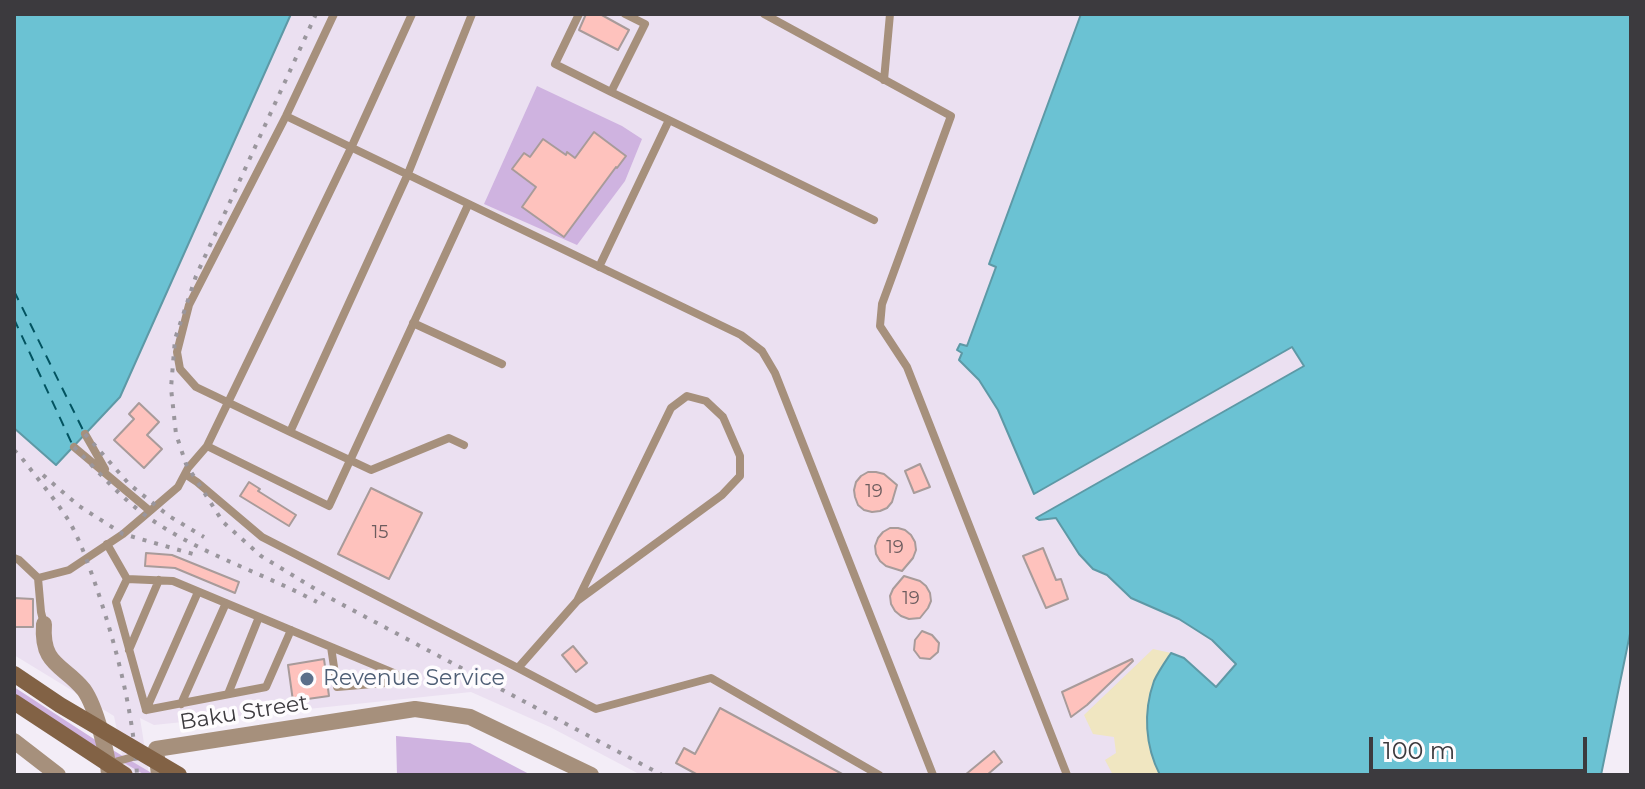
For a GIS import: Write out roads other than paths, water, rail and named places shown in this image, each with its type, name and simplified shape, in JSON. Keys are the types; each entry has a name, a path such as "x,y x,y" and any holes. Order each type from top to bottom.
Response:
{"main road":[{"path":"14,674 60,705 179,775"},
{"path":"14,702 125,775"}],"street":[{"path":"44,624 47,654 83,689 92,705 109,769"},
{"name":"Baku Street","path":"159,775 156,749 415,709 470,717 591,775"},
{"path":"14,741 58,775"}],"lane":[{"path":"334,14 286,116 189,305 177,352 180,369 196,387 371,470 449,438 464,445"},
{"path":"38,578 69,570 150,511 178,487 207,446 412,14"},
{"path":"290,432 407,176 472,14"},
{"path":"579,14 555,64 874,220"},
{"path":"611,92 645,24 625,14"},
{"path":"764,14 951,116 882,304 880,326 907,367 1067,775"},
{"path":"884,80 890,14"},
{"path":"286,116 741,335 762,351 775,373 933,775"},
{"path":"599,267 669,120"},
{"path":"207,446 329,506 468,205"},
{"path":"413,323 502,364"},
{"path":"518,668 577,601 722,495 740,476 740,456 735,443 723,417 706,401 687,396 671,408 577,601"},
{"path":"85,434 109,477"},
{"path":"74,447 150,511"},
{"path":"185,474 262,537 596,709 711,678 879,775"},
{"path":"107,544 127,579"},
{"path":"14,558 38,578 44,624"},
{"path":"127,579 173,581 396,674 397,682 337,687 331,647"},
{"path":"127,579 116,602 146,710"},
{"path":"129,650 159,580"},
{"path":"146,710 198,592"},
{"path":"181,704 226,603"},
{"path":"228,694 259,617"},
{"path":"146,710 266,687 291,630"},
{"path":"109,769 156,749"}],"water":[{"path":"14,14 291,14 120,397 56,465 14,428"},
{"path":"1081,14 1631,14 1631,629 1601,775 1160,775 1149,741 1148,705 1154,681 1171,653 1184,658 1216,687 1236,664 1212,640 1179,619 1131,598 1107,575 1093,569 1079,554 1056,518 1036,518 1304,366 1292,347 1034,494 998,410 979,380 959,360 962,353 957,350 960,344 967,346 996,267 989,264"}],"railway":[{"path":"316,14 196,276 175,339 171,388 176,434 186,464 223,522 261,556 330,598 662,775"},
{"path":"85,434 129,484 169,516 204,537"},
{"path":"74,447 126,500 165,528 317,602"},
{"path":"14,450 69,521 88,563 123,680 137,775"},
{"path":"43,475 79,506 123,534 200,556"}],"place":[{"name":"Revenue Service","path":"307,679"}]}
